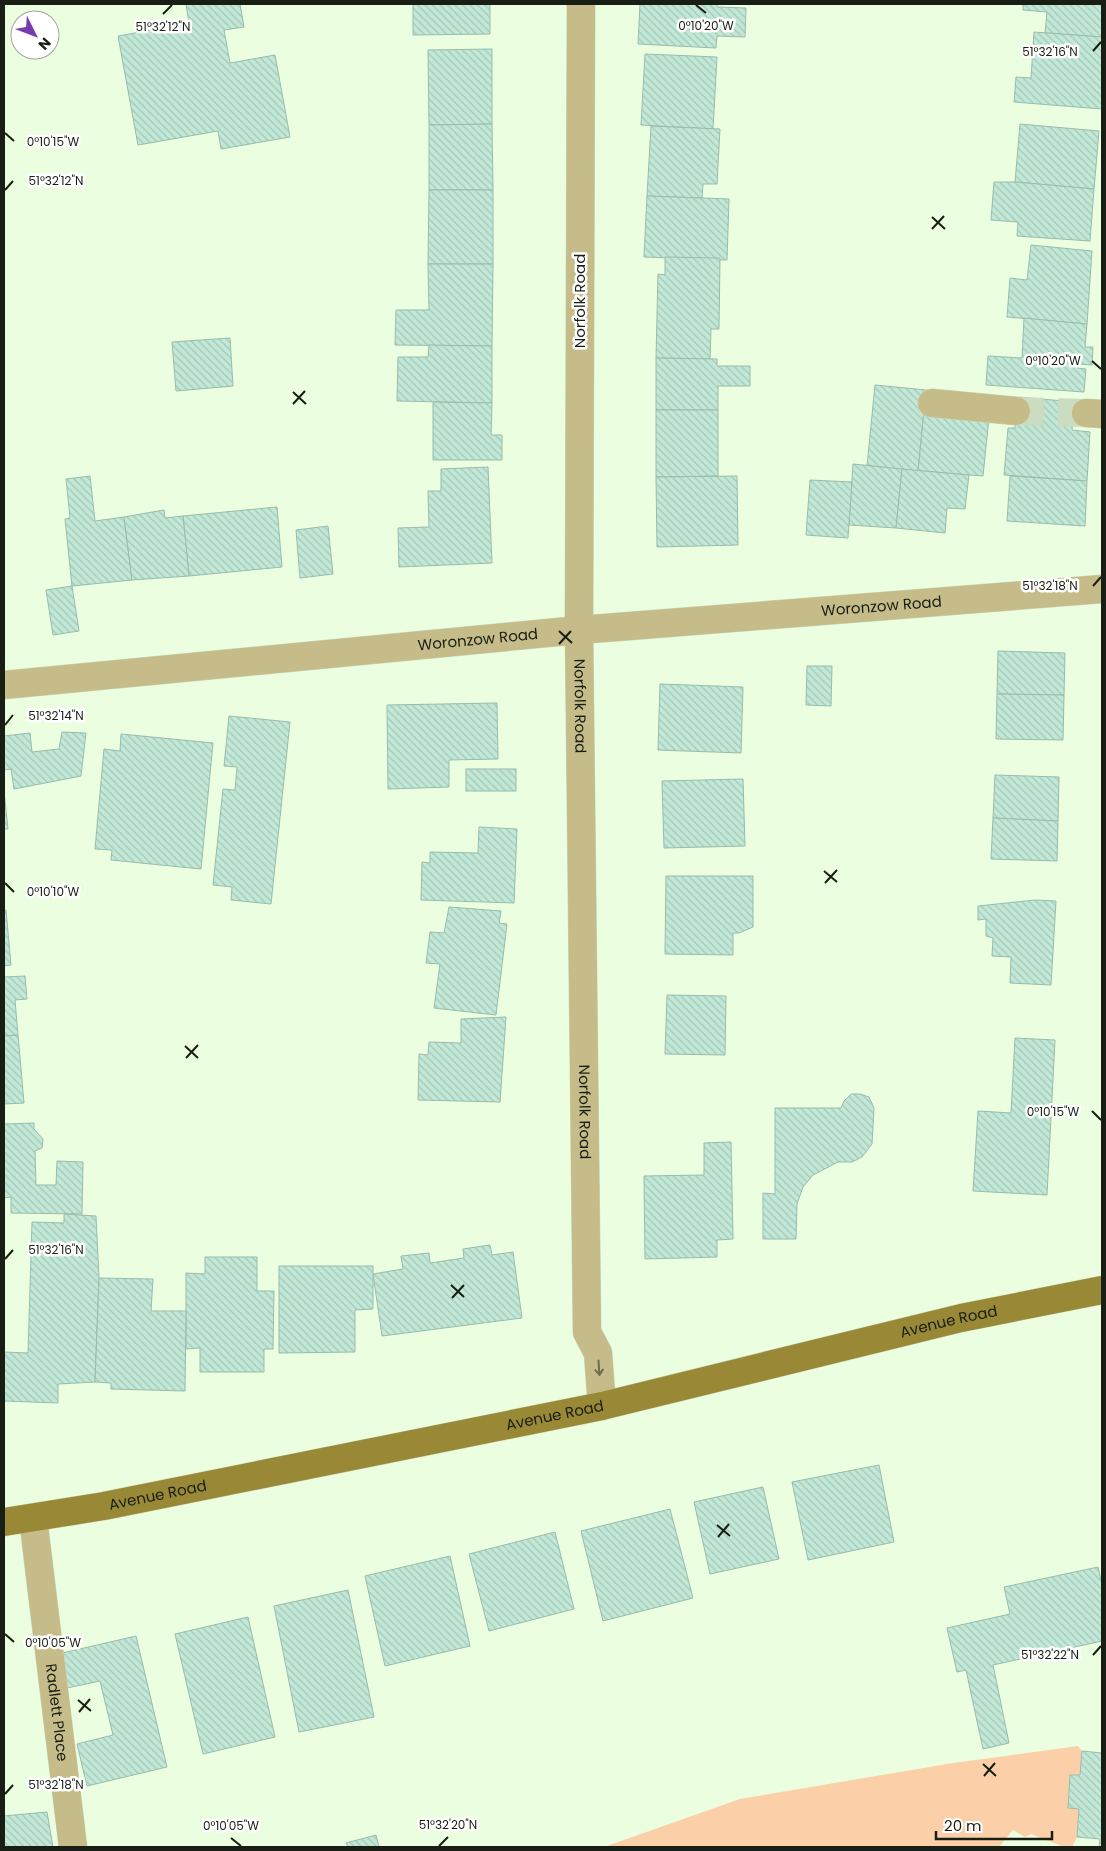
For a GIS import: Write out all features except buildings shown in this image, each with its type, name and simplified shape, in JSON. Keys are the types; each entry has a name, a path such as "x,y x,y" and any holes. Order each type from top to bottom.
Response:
{"main road":[{"name":"Avenue Road","path":"4,1522 114,1504 602,1406 960,1318 1102,1290"}],"street":[{"name":"Norfolk Road","path":"581,4 579,630 587,1332 598,1353 602,1406"},
{"path":"932,403 1016,410"},
{"name":"Woronzow Road","path":"4,685 579,630 1102,589"},
{"name":"Radlett Place","path":"33,1518 73,1847"}],"shaded area":[{"path":"1078,1746 1082,1751 1080,1775 1070,1775 1068,1808 1079,1809 1077,1837 1072,1847 1064,1847 1031,1834 1025,1837 1013,1830 999,1847 604,1847 740,1799 953,1763"}],"tunnel":[{"path":"1016,411 1086,413"}]}
